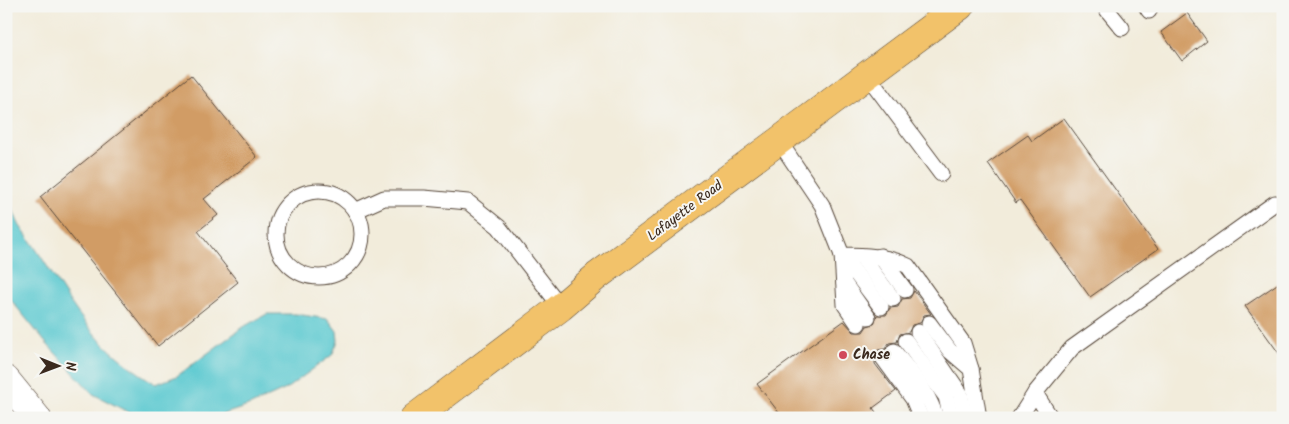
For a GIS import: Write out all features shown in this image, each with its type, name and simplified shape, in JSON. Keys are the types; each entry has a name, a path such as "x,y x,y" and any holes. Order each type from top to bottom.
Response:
{"main road":[{"name":"Lafayette Road","path":"414,418 561,307 597,276 960,6"}],"street":[{"path":"6,380 37,418"}],"lane":[{"path":"1104,6 1122,28"},
{"path":"867,75 941,174"},
{"path":"778,141 822,205 842,255 844,283 863,320"},
{"path":"310,192 329,193 349,203 355,211 361,225 362,240 352,262 340,271 322,277 307,276 291,267 282,255 276,233 279,218 285,207 297,197 310,192"},
{"path":"355,211 384,198 424,198 468,202 499,227 561,307"},
{"path":"1019,418 1035,393 1072,348 1276,203"},
{"path":"842,255 880,256 897,260 908,266 963,343 970,368 979,418"},
{"path":"842,255 893,299"},
{"path":"861,256 893,299"},
{"path":"880,256 893,299"},
{"path":"918,332 950,351 970,368"},
{"path":"918,332 946,397 951,418"},
{"path":"918,332 960,393 965,418"},
{"path":"921,418 889,355 926,393 934,408 936,418"},
{"path":"1035,393 1051,418"}],"water":[{"path":"6,200 20,225 88,327 119,358 156,384 177,376 243,327 267,314 296,314 328,319 337,331 338,341 332,355 286,389 251,405 212,418 130,413 93,394 46,343 6,294"}],"building":[{"path":"1187,13 1207,41 1182,61 1161,32"},
{"path":"191,75 257,157 204,199 218,215 198,231 238,282 158,346 40,197"},
{"path":"1064,118 1158,249 1090,297 1020,200 1016,203 988,163 1028,135 1032,141"},
{"path":"1283,280 1283,359 1245,306"},
{"name":"Chase","path":"914,291 931,314 924,315 920,323 912,325 909,332 900,334 897,342 889,343 885,349 878,350 875,354 875,364 896,391 873,408 880,418 783,418 757,384 844,321 854,332 863,332 867,326 874,324 877,315 886,315 890,308 898,307 902,299 910,298"}],"place":[{"name":"Chase","path":"843,355"}]}
